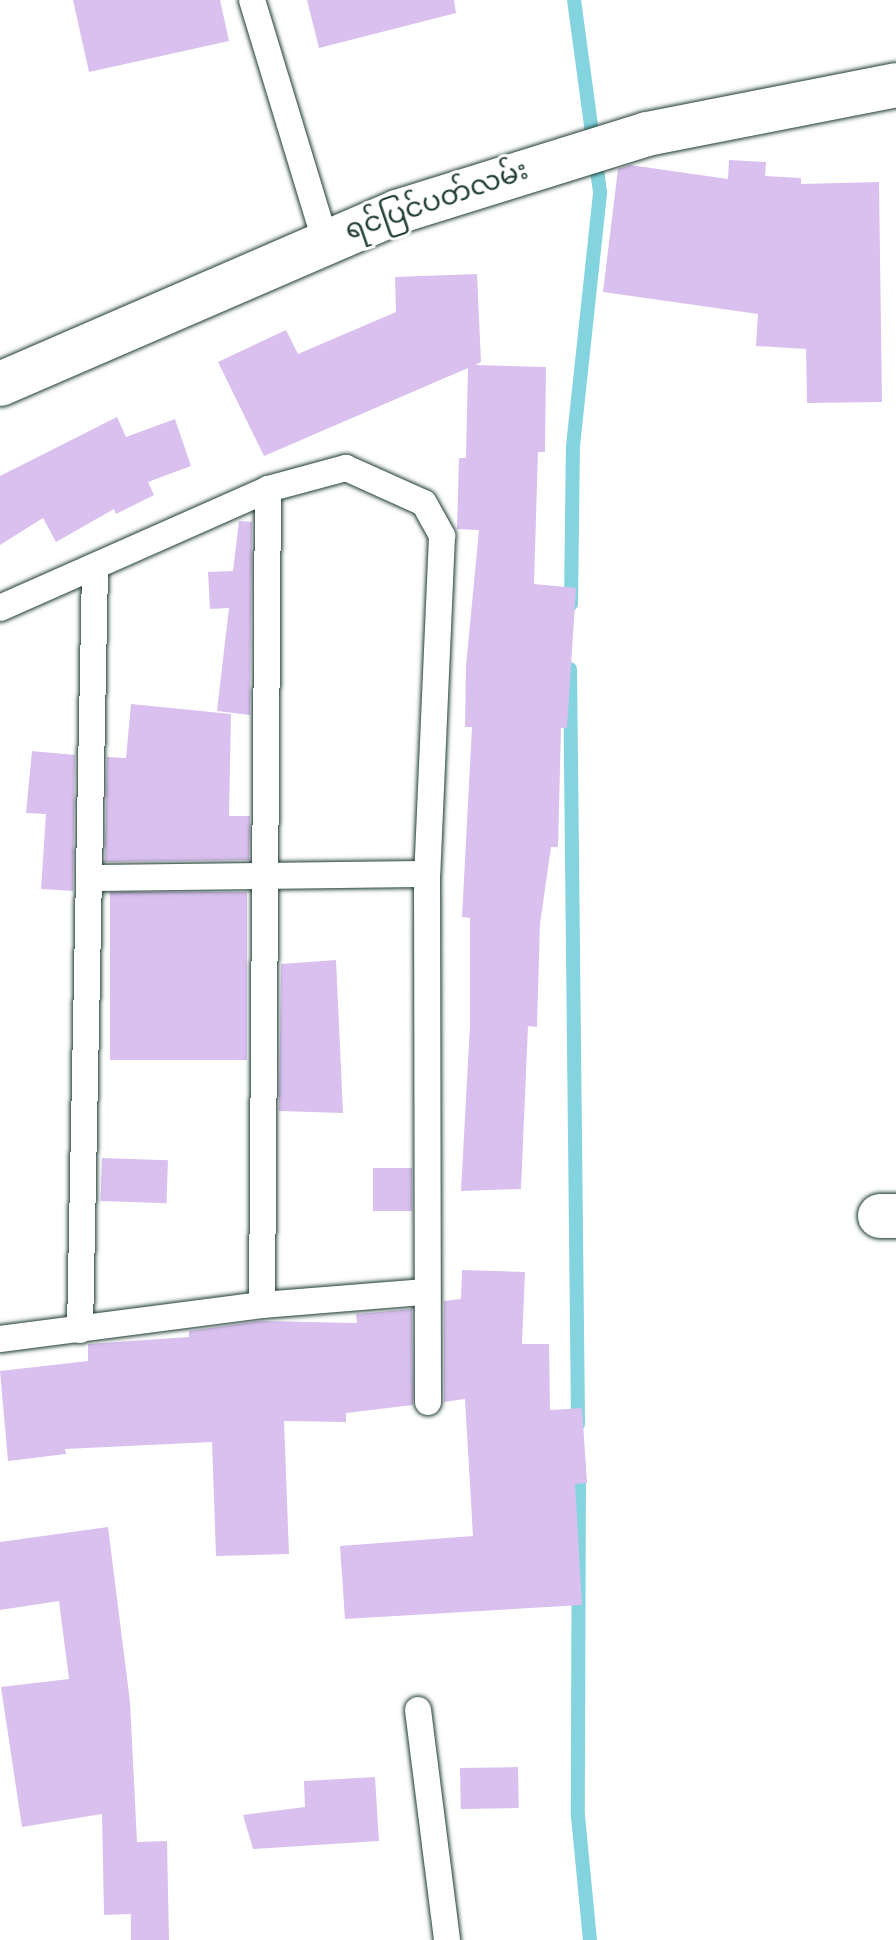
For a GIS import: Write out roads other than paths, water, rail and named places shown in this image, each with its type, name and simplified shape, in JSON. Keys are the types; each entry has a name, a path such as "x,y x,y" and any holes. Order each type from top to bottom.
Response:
{"street":[{"name":"ရင်ပြင်ပတ်လမ်း","path":"0,384 397,212 647,134 896,85"}],"lane":[{"path":"252,0 325,241"},
{"path":"0,608 268,489 346,468 424,503 442,536 427,874 425,1292 428,1402"},
{"path":"262,1305 268,489"},
{"path":"80,1330 95,568"},
{"path":"90,878 427,874"},
{"path":"0,1339 262,1305 425,1292"},
{"path":"418,1710 447,1940"}],"waterway":[{"path":"571,604 573,446 600,192 574,0"},
{"path":"570,669 578,1424"},
{"path":"579,1465 578,1816 590,1940"}]}
